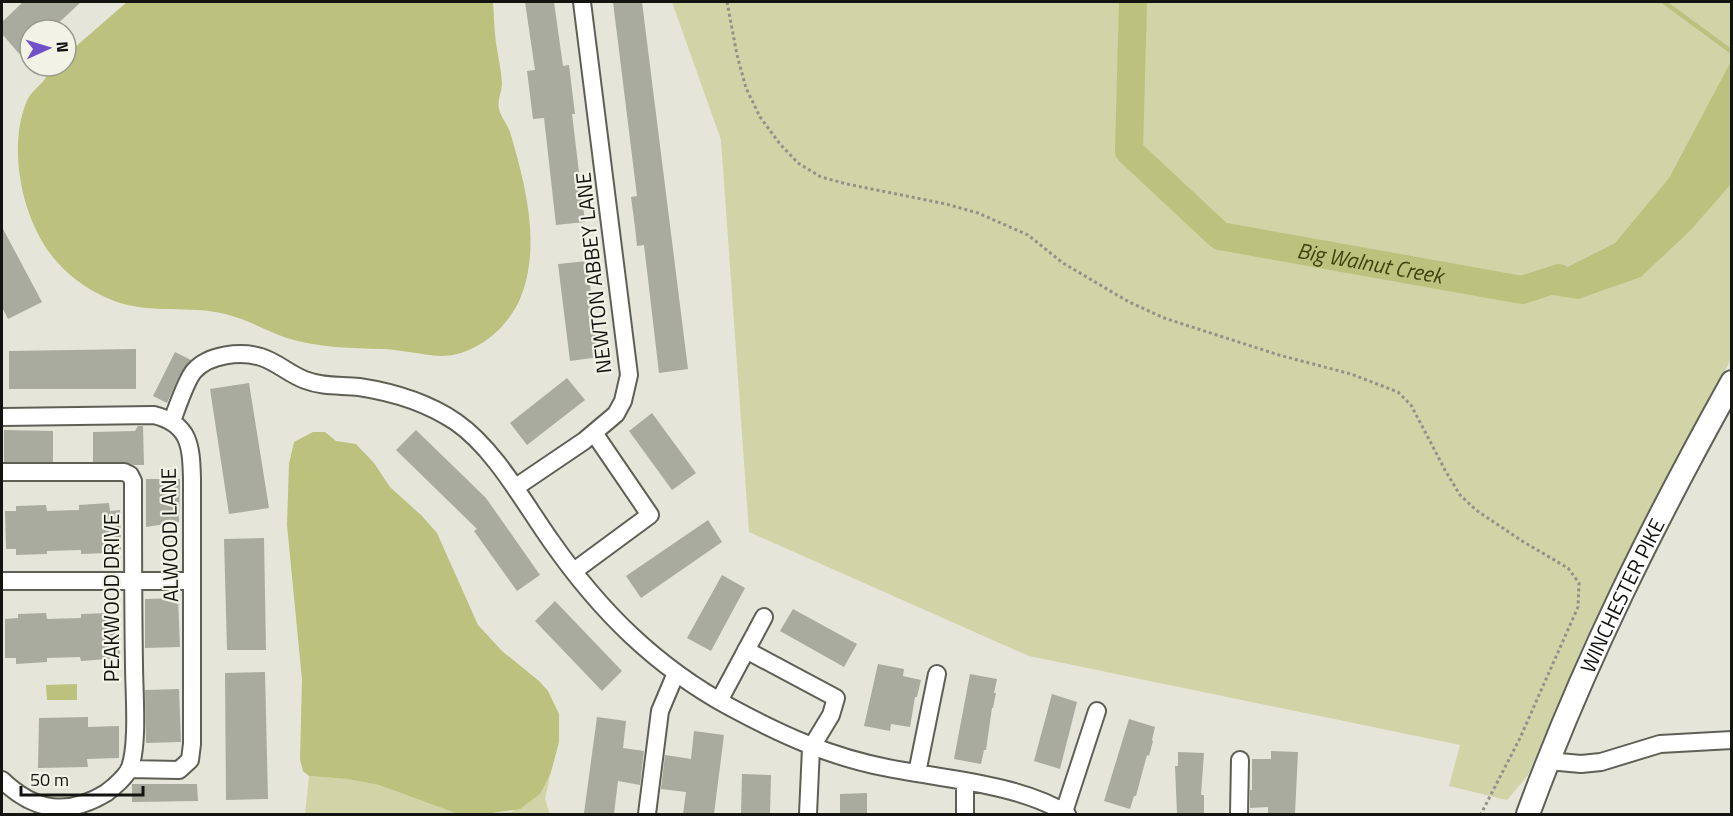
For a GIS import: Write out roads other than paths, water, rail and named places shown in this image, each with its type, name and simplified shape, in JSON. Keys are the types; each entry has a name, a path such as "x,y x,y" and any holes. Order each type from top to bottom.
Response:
{"main road":[{"name":"WINCHESTER PIKE","path":"1528,814 1600,638 1645,543 1731,382"}],"street":[{"name":"NEWTON ABBEY LANE","path":"516,487 594,433 616,414 623,400 629,375 582,2"},
{"path":"2,417 154,415 172,421 193,372 206,361 244,354 262,357 305,380 326,386 385,391 421,404 456,422 479,444 516,487 551,542 595,598 660,662 719,701 811,748 860,762 965,782 1046,802 1065,813 1097,711"},
{"name":"ALWOOD LANE","path":"129,769 179,770 190,760 192,744 191,452 186,438 172,421"},
{"path":"574,571 650,514 594,433"},
{"name":"PEAKWOOD DRIVE","path":"2,472 124,472 130,475 133,481 135,706 133,746 129,769"},
{"path":"2,581 192,581"},
{"path":"719,701 764,617"},
{"path":"746,650 836,698 831,716 811,748 808,814"},
{"path":"647,814 660,711 676,673"},
{"path":"917,773 937,674"},
{"path":"1548,761 1581,764 1601,762 1660,744 1731,740"},
{"path":"1239,814 1240,760"},
{"path":"2,780 20,796 41,807 63,813 83,808 97,800 129,769"},
{"path":"965,782 965,814"}],"waterway":[{"name":"Big Walnut Creek","path":"1133,2 1129,151 1220,236 1522,290 1559,278"},
{"path":"1664,2 1732,52"}]}
